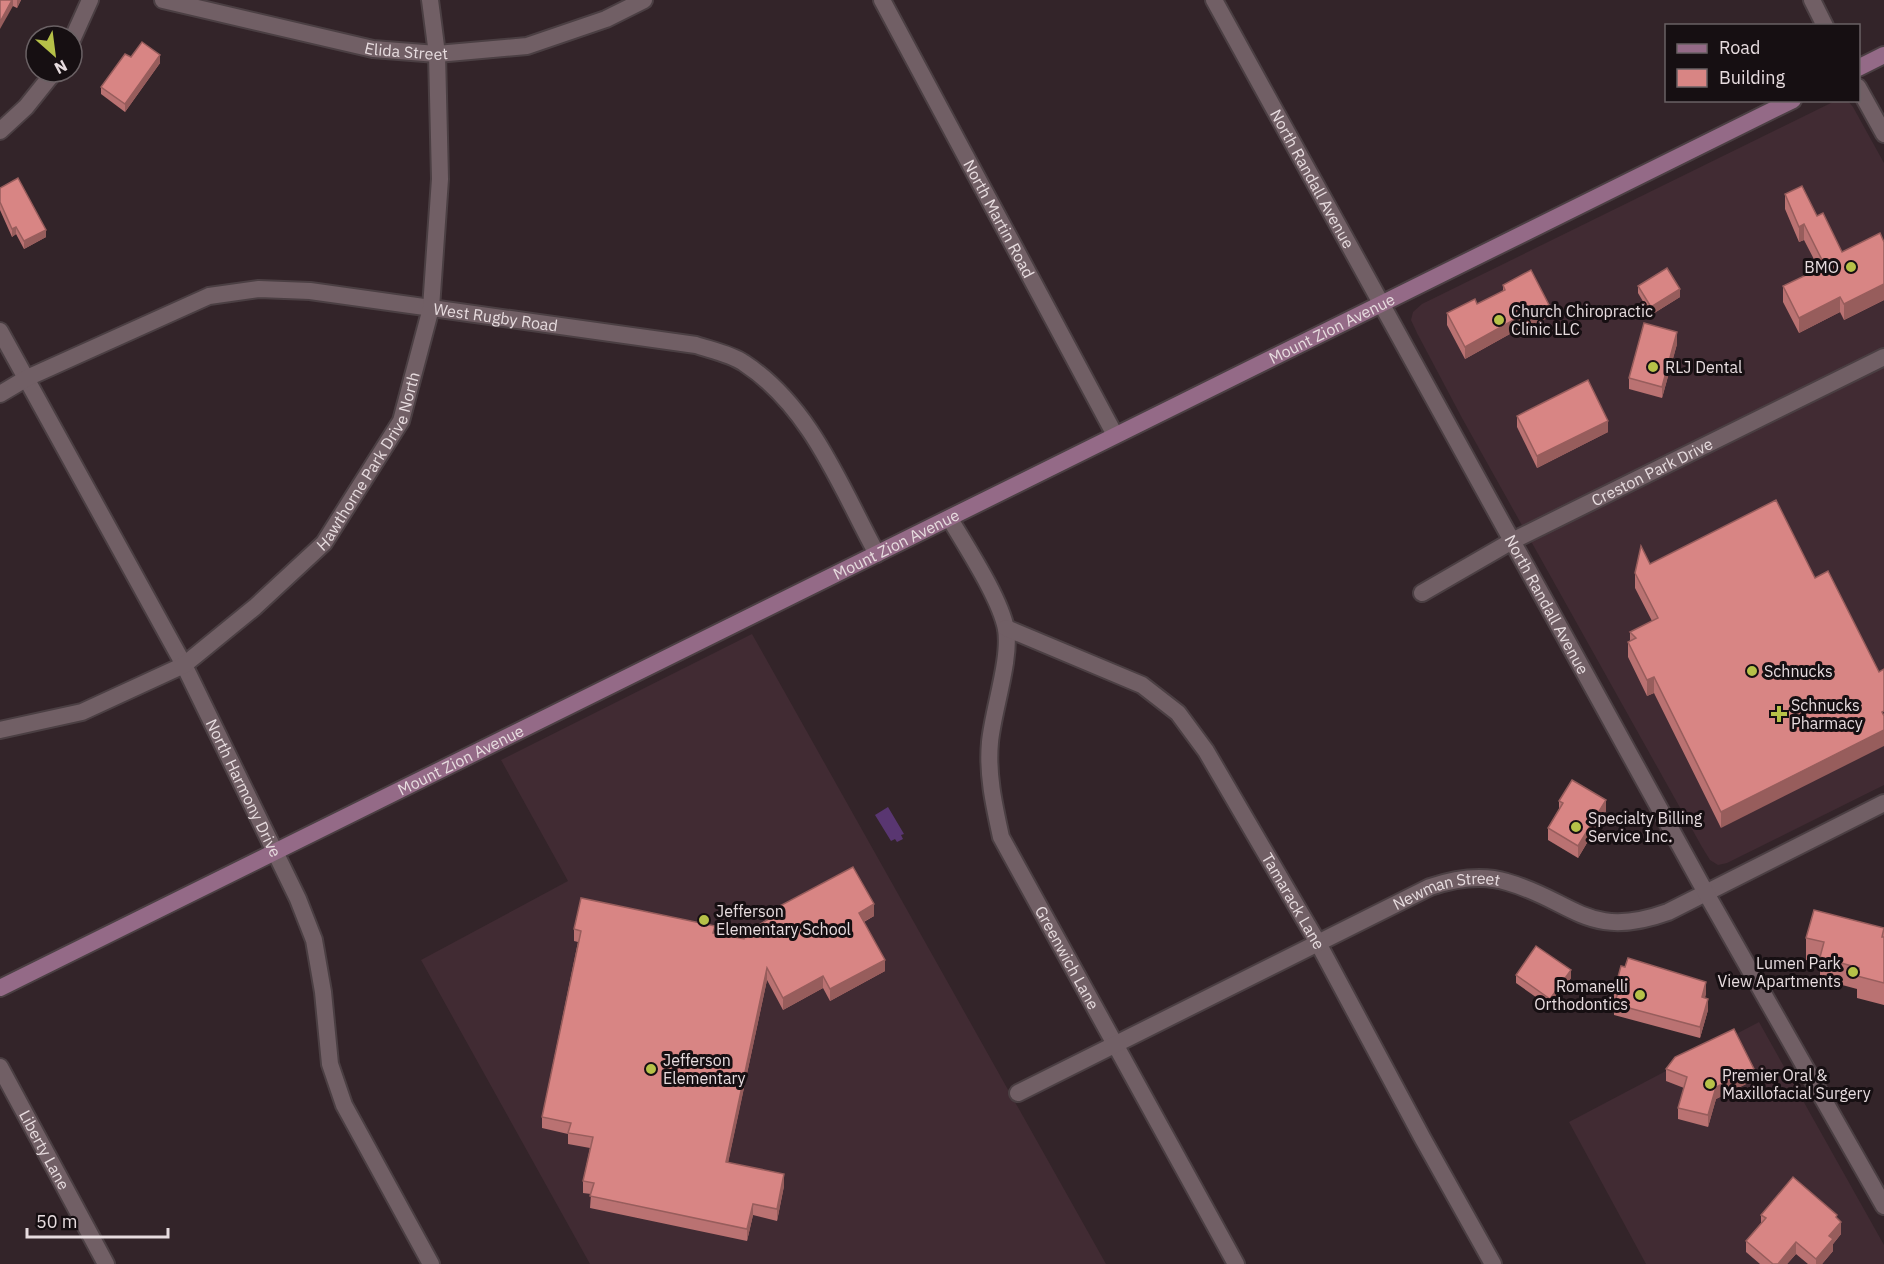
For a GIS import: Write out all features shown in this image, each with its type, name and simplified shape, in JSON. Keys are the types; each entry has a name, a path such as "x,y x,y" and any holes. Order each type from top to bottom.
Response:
{"main road":[{"path":"1860,67 1884,55"},
{"name":"Mount Zion Avenue","path":"0,988 1788,102"}],"street":[{"path":"79,24 90,0"},
{"name":"Elida Street","path":"163,0 373,49 437,54 527,46 606,19 644,0"},
{"name":"Hawthorne Park Drive North","path":"0,730 23,728 82,712 184,665 255,607 324,543 401,421 431,308 440,178 437,54 430,0"},
{"name":"North Martin Road","path":"882,0 1115,435"},
{"name":"North Randall Avenue","path":"1214,0 1380,306 1706,892 1884,1206"},
{"path":"1812,0 1824,24"},
{"path":"0,131 26,107 44,84"},
{"path":"1860,91 1884,134"},
{"name":"West Rugby Road","path":"0,394 27,378 209,296 259,289 310,291 696,345 742,361 780,391 809,426 877,554"},
{"name":"North Harmony Drive","path":"0,331 184,665 275,850 314,940 323,992 330,1064 344,1105 431,1264"},
{"name":"Creston Park Drive","path":"1422,592 1512,542 1884,357"},
{"path":"950,519 986,581 1006,628"},
{"name":"Tamarack Lane","path":"1006,628 1142,685 1178,713 1206,751 1318,944 1493,1264"},
{"name":"Greenwich Lane","path":"1006,628 1006,646 990,743 991,790 1001,837 1113,1045 1236,1264"},
{"name":"Newman Street","path":"1018,1093 1430,886 1452,879 1477,878 1506,881 1579,915 1617,923 1647,920 1884,803"},
{"name":"Liberty Lane","path":"0,1067 106,1264"}],"shaded area":[{"path":"1833,102 1849,102 1884,163 1884,785 1727,863 1718,865 1710,860 1462,418 1417,333 1411,320 1413,312 1422,304"},
{"name":"Jefferson Elementary School","path":"752,634 1106,1264 590,1264 421,960 568,881 501,760"},
{"path":"888,807 904,834 901,835 903,839 897,842 895,839 891,841 875,815"},
{"path":"1759,1022 1884,1245 1884,1264 1646,1264 1569,1122"}],"building":[{"path":"0,0 12,0 0,22"},
{"path":"142,42 160,55 125,104 101,87 125,54 131,57"},
{"path":"18,178 46,230 24,241 16,227 12,229 0,202 0,188"},
{"name":"BMO","path":"1802,186 1817,216 1823,213 1842,252 1880,233 1884,242 1884,284 1844,304 1840,297 1799,318 1783,286 1825,266 1804,224 1799,227 1785,194"},
{"path":"1667,268 1680,289 1651,307 1638,286"},
{"name":"Church Chiropractic Clinic LLC","path":"1531,270 1549,305 1518,320 1517,318 1465,347 1447,313 1475,299 1477,304 1505,290 1503,285"},
{"name":"RLJ Dental","path":"1644,323 1677,332 1662,387 1629,378"},
{"path":"1588,380 1608,421 1537,456 1517,416"},
{"name":"Schnucks","path":"1776,500 1815,578 1828,571 1879,672 1884,669 1884,711 1882,712 1884,730 1721,812 1654,677 1647,680 1628,642 1636,638 1630,632 1658,618 1635,573 1641,546 1650,564"},
{"name":"Specialty Billing Service Inc.","path":"1572,780 1606,800 1578,846 1548,828 1563,803 1559,801"},
{"name":"Jefferson Elementary","path":"853,867 874,904 859,913 885,960 830,989 823,976 783,998 767,968 726,1162 784,1174 777,1209 753,1204 747,1229 590,1196 594,1183 583,1181 593,1137 568,1133 571,1123 542,1117 581,931 574,929 581,898 715,926 713,933 744,939 746,932 776,915 774,909"},
{"path":"1814,910 1884,928 1882,937 1884,937 1884,983 1857,976 1859,968 1820,957 1824,942 1806,938"},
{"path":"1536,946 1571,970 1550,999 1516,975"},
{"path":"1628,958 1706,982 1702,997 1708,999 1700,1027 1614,1004 1618,993 1614,992 1621,966 1625,967"},
{"name":"Premier Oral & Maxillofacial Surgery","path":"1734,1029 1754,1069 1716,1087 1708,1115 1678,1108 1687,1077 1666,1069 1675,1057"},
{"path":"1793,1177 1837,1215 1836,1217 1841,1222 1829,1236 1833,1239 1816,1259 1796,1242 1778,1264 1773,1264 1746,1241 1766,1218 1761,1215"}],"place":[{"name":"BMO","path":"1851,267"},
{"name":"Church Chiropractic Clinic LLC","path":"1499,320"},
{"name":"RLJ Dental","path":"1653,367"},
{"name":"Schnucks","path":"1752,671"},
{"name":"Schnucks Pharmacy","path":"1779,714"},
{"name":"Specialty Billing Service Inc.","path":"1576,827"},
{"name":"Jefferson Elementary School","path":"704,920"},
{"name":"Lumen Park View Apartments","path":"1853,972"},
{"name":"Romanelli Orthodontics","path":"1640,995"},
{"name":"Jefferson Elementary","path":"651,1069"},
{"name":"Premier Oral & Maxillofacial Surgery","path":"1710,1084"}]}
